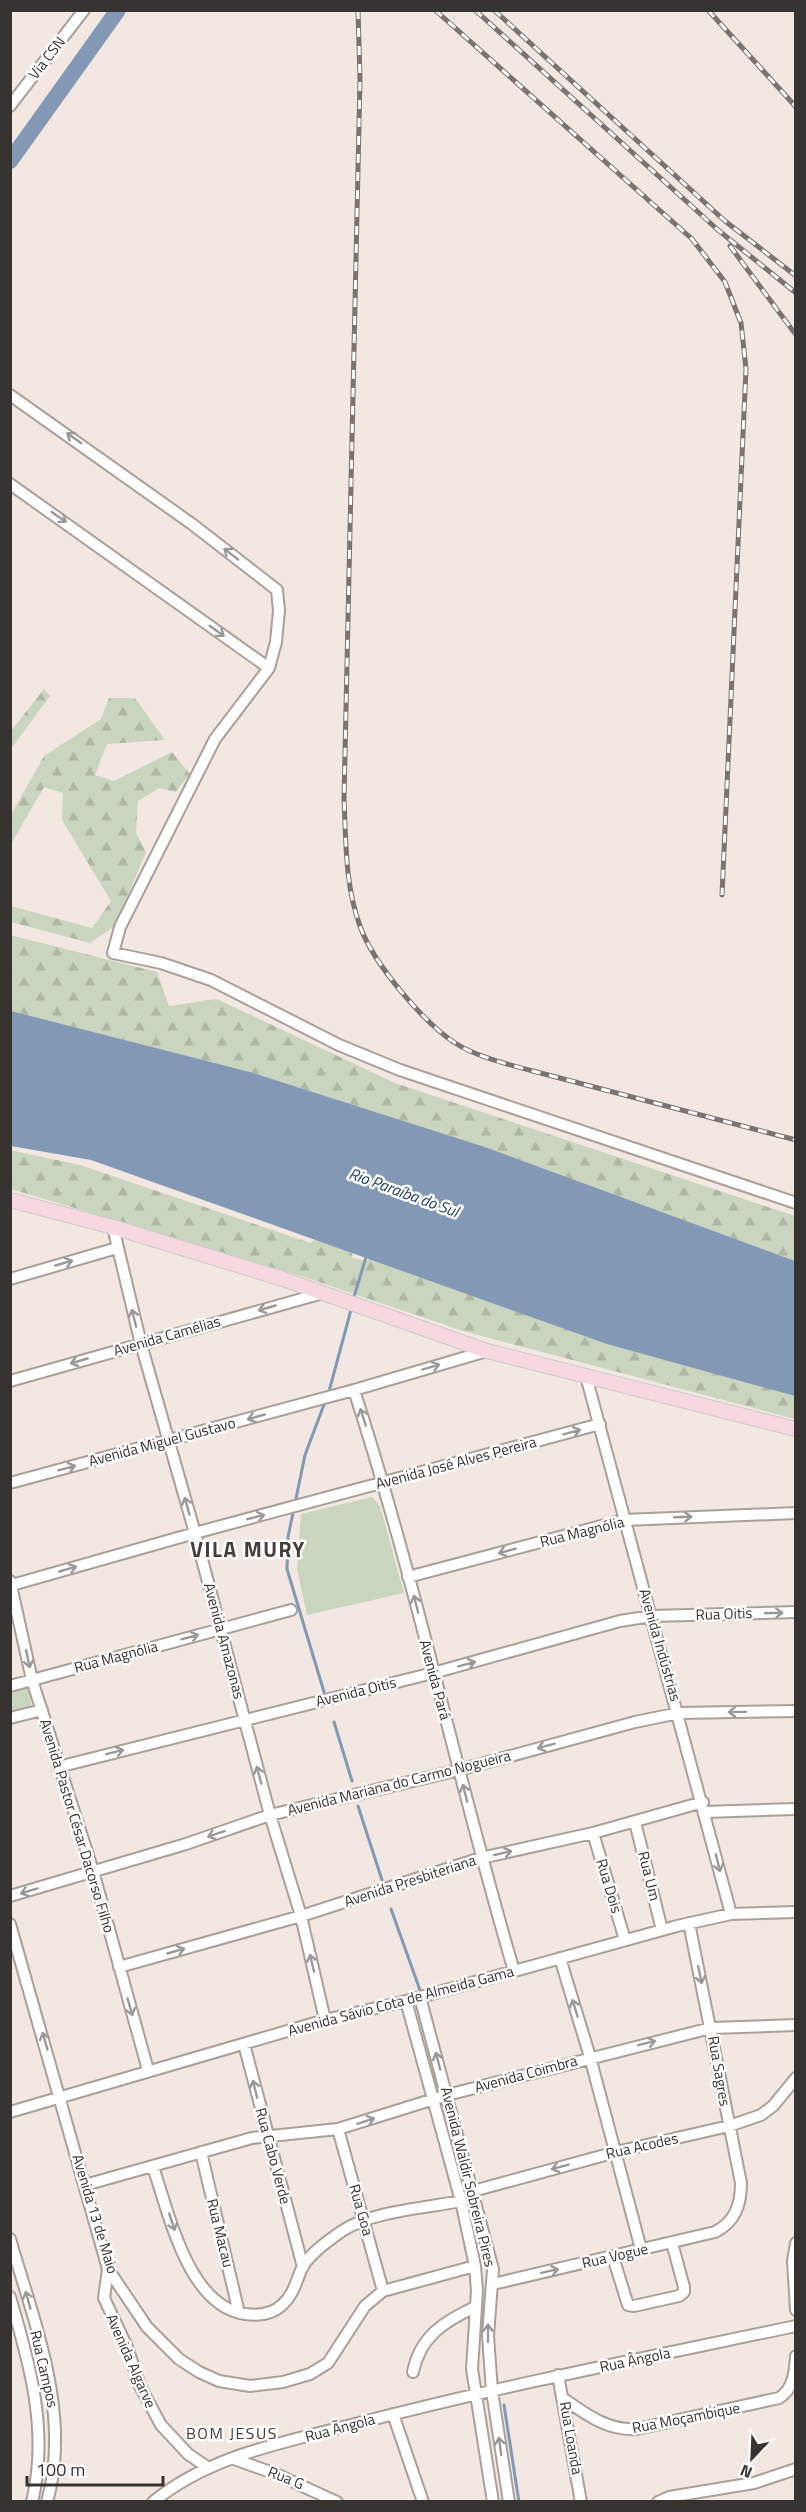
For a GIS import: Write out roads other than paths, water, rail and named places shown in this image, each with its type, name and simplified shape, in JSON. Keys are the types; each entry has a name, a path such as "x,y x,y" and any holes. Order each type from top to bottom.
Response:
{"main road":[{"path":"10,1200 113,1227 323,1292 487,1351 795,1429"}],"street":[{"name":"Via CSN","path":"10,106 84,10"},
{"path":"10,395 192,524 277,590 279,611 276,642 269,668 215,739 120,927 113,952 161,963 211,980 339,1046 400,1070 795,1203"},
{"path":"10,484 269,668"},
{"name":"Avenida Amazonas","path":"113,1227 141,1344 195,1533 270,1815 301,1916 325,2020"},
{"path":"10,1279 117,1248"},
{"name":"Avenida Camélias","path":"10,1381 323,1292"},
{"path":"354,1390 487,1351"},
{"name":"Avenida Indústrias","path":"586,1376 679,1713 731,1914"},
{"name":"Avenida Miguel Gustavo","path":"10,1483 354,1390"},
{"name":"Avenida Pará","path":"354,1390 384,1482 481,1858 514,1971"},
{"name":"Avenida José Alves Pereira","path":"195,1533 600,1424"},
{"name":"Rua Magnólia","path":"408,1577 624,1520 795,1512"},
{"path":"12,1590 195,1533"},
{"name":"Avenida Pastor César Dacorso Filho","path":"12,1590 32,1680 93,1871 148,2070"},
{"name":"Rua Magnólia","path":"10,1686 291,1610"},
{"name":"Rua Oitis","path":"652,1616 795,1612"},
{"name":"Avenida Oitis","path":"58,1767 433,1673 620,1622 652,1616"},
{"path":"10,1718 42,1710"},
{"name":"Avenida Mariana do Carmo Nogueira","path":"10,1896 186,1844 270,1815 459,1770 635,1722 679,1713 795,1711"},
{"name":"Avenida Presbiteriana","path":"119,1967 301,1916 481,1858 635,1822 704,1807 795,1809"},
{"name":"Rua Um","path":"635,1822 662,1930"},
{"name":"Rua Dois","path":"593,1833 625,1940"},
{"name":"Avenida Sávio Cota de Almeida Gama","path":"10,2112 325,2020 406,2001 689,1923 731,1914 795,1912"},
{"name":"Rua Sagres","path":"689,1923 741,2183 741,2203 733,2218"},
{"name":"Avenida 13 de Maio","path":"10,1924 108,2269 147,2327 179,2359 219,2381 250,2386 283,2382 309,2374 328,2362 366,2306 383,2291 475,2266"},
{"path":"560,1958 590,2057 641,2249"},
{"name":"Avenida Waldir Sobreira Pires","path":"420,1997 490,2253 493,2284 488,2336 492,2391 509,2502"},
{"name":"Avenida Waldir Sobreira Pires","path":"406,2001 461,2201 475,2266 472,2369 474,2396 493,2502"},
{"name":"Avenida Coimbra","path":"85,2185 267,2135 338,2129 432,2100 590,2057 711,2028 795,2025"},
{"name":"Rua Cabo Verde","path":"244,2044 303,2267"},
{"name":"Rua Acodes","path":"473,2191 616,2152 729,2126 761,2115 773,2106 795,2078"},
{"name":"Rua Goa","path":"338,2129 383,2291"},
{"name":"Rua Macau","path":"201,2152 239,2313"},
{"path":"153,2167 178,2240 195,2275 215,2300 239,2313 255,2315 270,2313 283,2305 292,2294 303,2267 341,2232 364,2220 461,2201"},
{"name":"Rua Vogue","path":"493,2284 715,2232 733,2218"},
{"name":"Rua Campos","path":"10,2239 34,2322 56,2427 47,2502"},
{"path":"613,2257 628,2305 634,2306 679,2296 684,2292 684,2287 672,2243"},
{"path":"795,2243 793,2261 795,2310"},
{"name":"Avenida Algarve","path":"108,2269 104,2298 127,2347 140,2386 161,2425 188,2454 207,2468"},
{"name":"Rua Campos","path":"10,2297 19,2325 40,2428 32,2502"},
{"path":"413,2372 423,2343 452,2319 475,2307"},
{"path":"19,2325 34,2322"},
{"name":"Rua Ângola","path":"474,2396 558,2375 795,2326"},
{"name":"Rua Moçambique","path":"564,2399 600,2422 615,2428 637,2429 779,2398 789,2389 795,2367 795,2356"},
{"name":"Rua Loanda","path":"558,2375 582,2502"},
{"name":"Rua Ãngola","path":"207,2468 234,2458 393,2414 474,2396"},
{"path":"393,2414 423,2502"},
{"path":"40,2428 56,2427"},
{"name":"Rua G","path":"234,2458 337,2502"},
{"path":"153,2502 207,2468"},
{"path":"658,2502 669,2497 754,2483 795,2469"}],"water":[{"name":"Rio Paraíba do Sul","path":"11,1011 250,1072 485,1147 795,1261 795,1396 607,1344 91,1160 11,1146"}],"waterway":[{"path":"10,161 118,10"},
{"path":"353,1300 367,1254"},
{"path":"328,1395 352,1306"},
{"path":"324,1692 287,1569 288,1537 305,1455 325,1402"},
{"path":"334,1722 352,1781"},
{"path":"358,1806 382,1880"},
{"path":"391,1909 421,1993"},
{"path":"504,2405 519,2502"}],"railway":[{"path":"358,10 360,79 344,799 351,895 360,926 366,941 400,990 428,1021 464,1048 513,1066 796,1140"},
{"path":"435,10 692,239 725,282 741,323 746,369 722,895"},
{"path":"475,10 718,230 796,293"},
{"path":"494,10 725,221 796,276"},
{"path":"708,10 796,107"},
{"path":"730,246 796,335"}],"district":[{"name":"VILA MURY","path":"248,1550"},
{"name":"BOM JESUS","path":"232,2433"}]}
